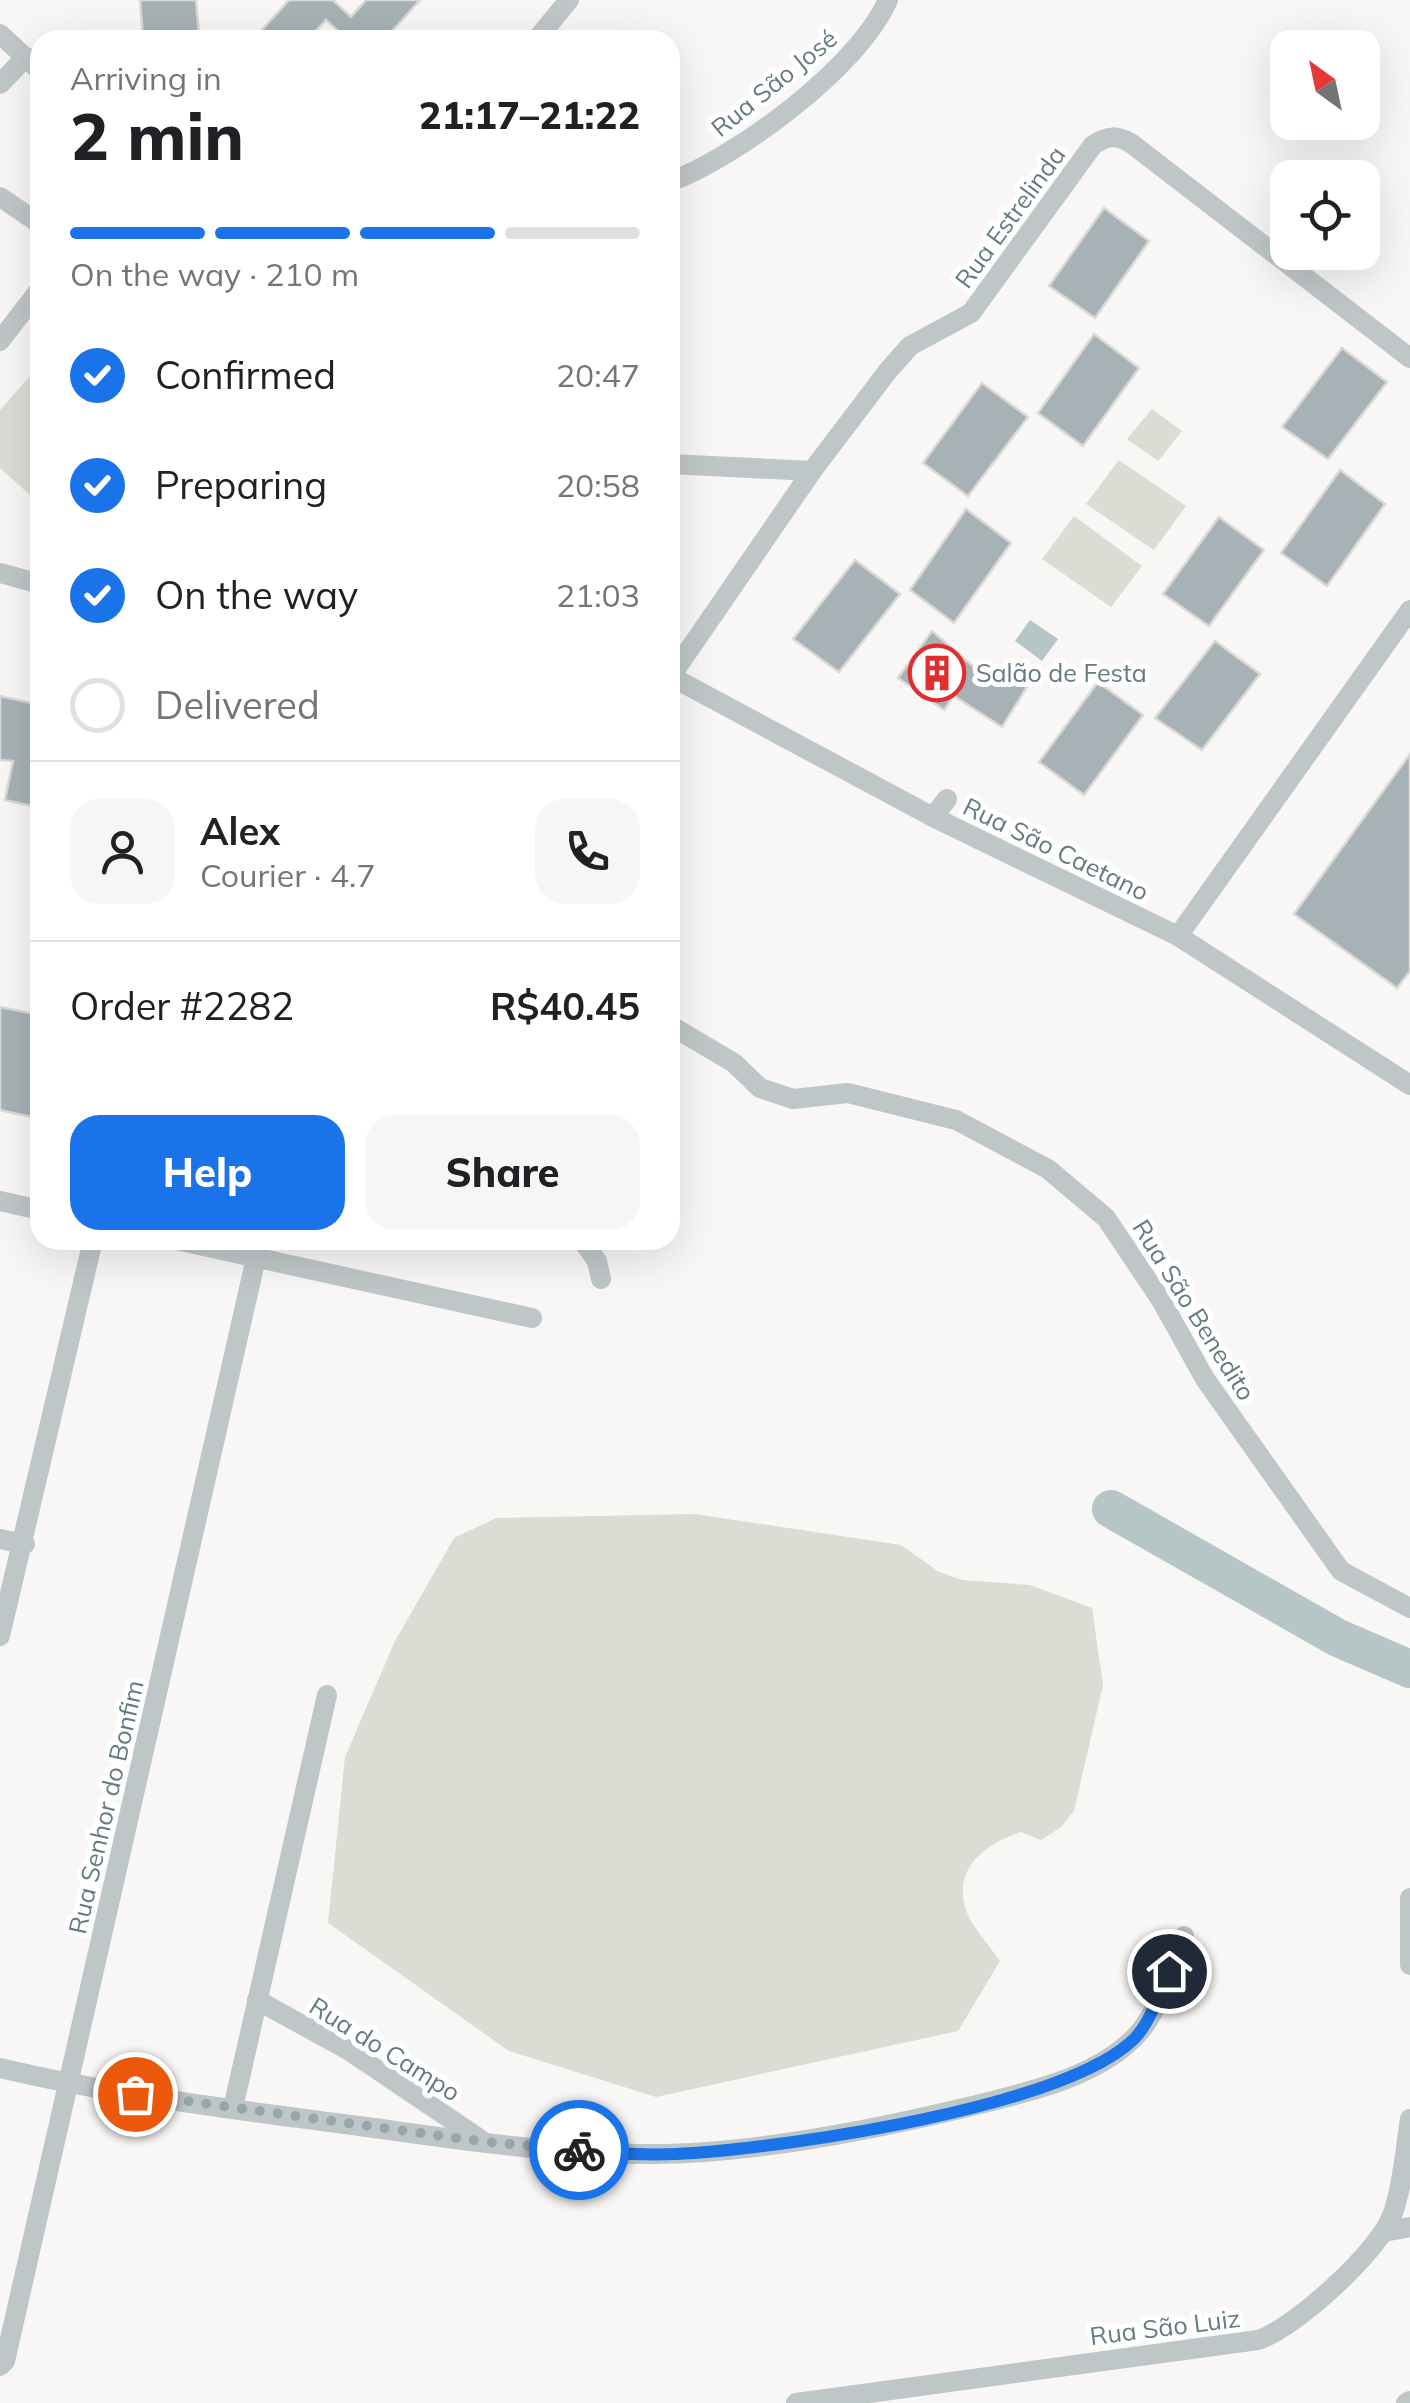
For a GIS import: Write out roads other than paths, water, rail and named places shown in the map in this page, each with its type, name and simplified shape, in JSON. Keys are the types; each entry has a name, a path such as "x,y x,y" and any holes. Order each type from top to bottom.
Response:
{"street":[{"path":"544,30 569,0"},
{"name":"Rua São José","path":"680,178 718,161 826,78 866,37 888,0"},
{"path":"0,34 30,61"},
{"path":"0,84 30,66"},
{"name":"Rua Estrelinda","path":"680,662 812,471 910,346 971,313 1093,145 1119,136 1132,144 1410,358"},
{"path":"0,197 30,217"},
{"path":"0,341 30,302"},
{"path":"680,464 812,471"},
{"path":"0,573 30,581"},
{"path":"1178,936 1410,610"},
{"name":"Rua São Caetano","path":"680,681 934,817 1178,936 1410,1085"},
{"path":"934,817 947,799"},
{"name":"Rua São Benedito","path":"680,1031 734,1063 760,1088 794,1099 848,1093 956,1120 1048,1169 1106,1218 1161,1300 1205,1380 1340,1571 1410,1608"},
{"path":"0,1201 30,1208"},
{"path":"0,1636 25,1544 91,1250"},
{"path":"220,1250 532,1318"},
{"path":"589,1250 597,1262 600,1279"},
{"name":"Rua Senhor do Bonfim","path":"0,2366 5,2361 69,2084 256,1258"},
{"path":"0,1539 25,1544"},
{"path":"233,2108 327,1694"},
{"path":"1410,1898 1410,1964"},
{"name":"Rua do Campo","path":"0,2068 69,2084 486,2142 610,2153 696,2153 900,2124 1033,2091 1094,2064 1136,2037 1184,1936"},
{"name":"Rua do Campo","path":"257,2000 348,2050 486,2142"},
{"name":"Rua São Luiz","path":"796,2403 1258,2340 1298,2321 1384,2232 1394,2212 1410,2119"},
{"path":"1384,2232 1410,2227"}],"waterway":[{"path":"1111,1509 1338,1638 1410,1669"}],"place":[{"name":"Salão de Festa","path":"937,673"}]}
